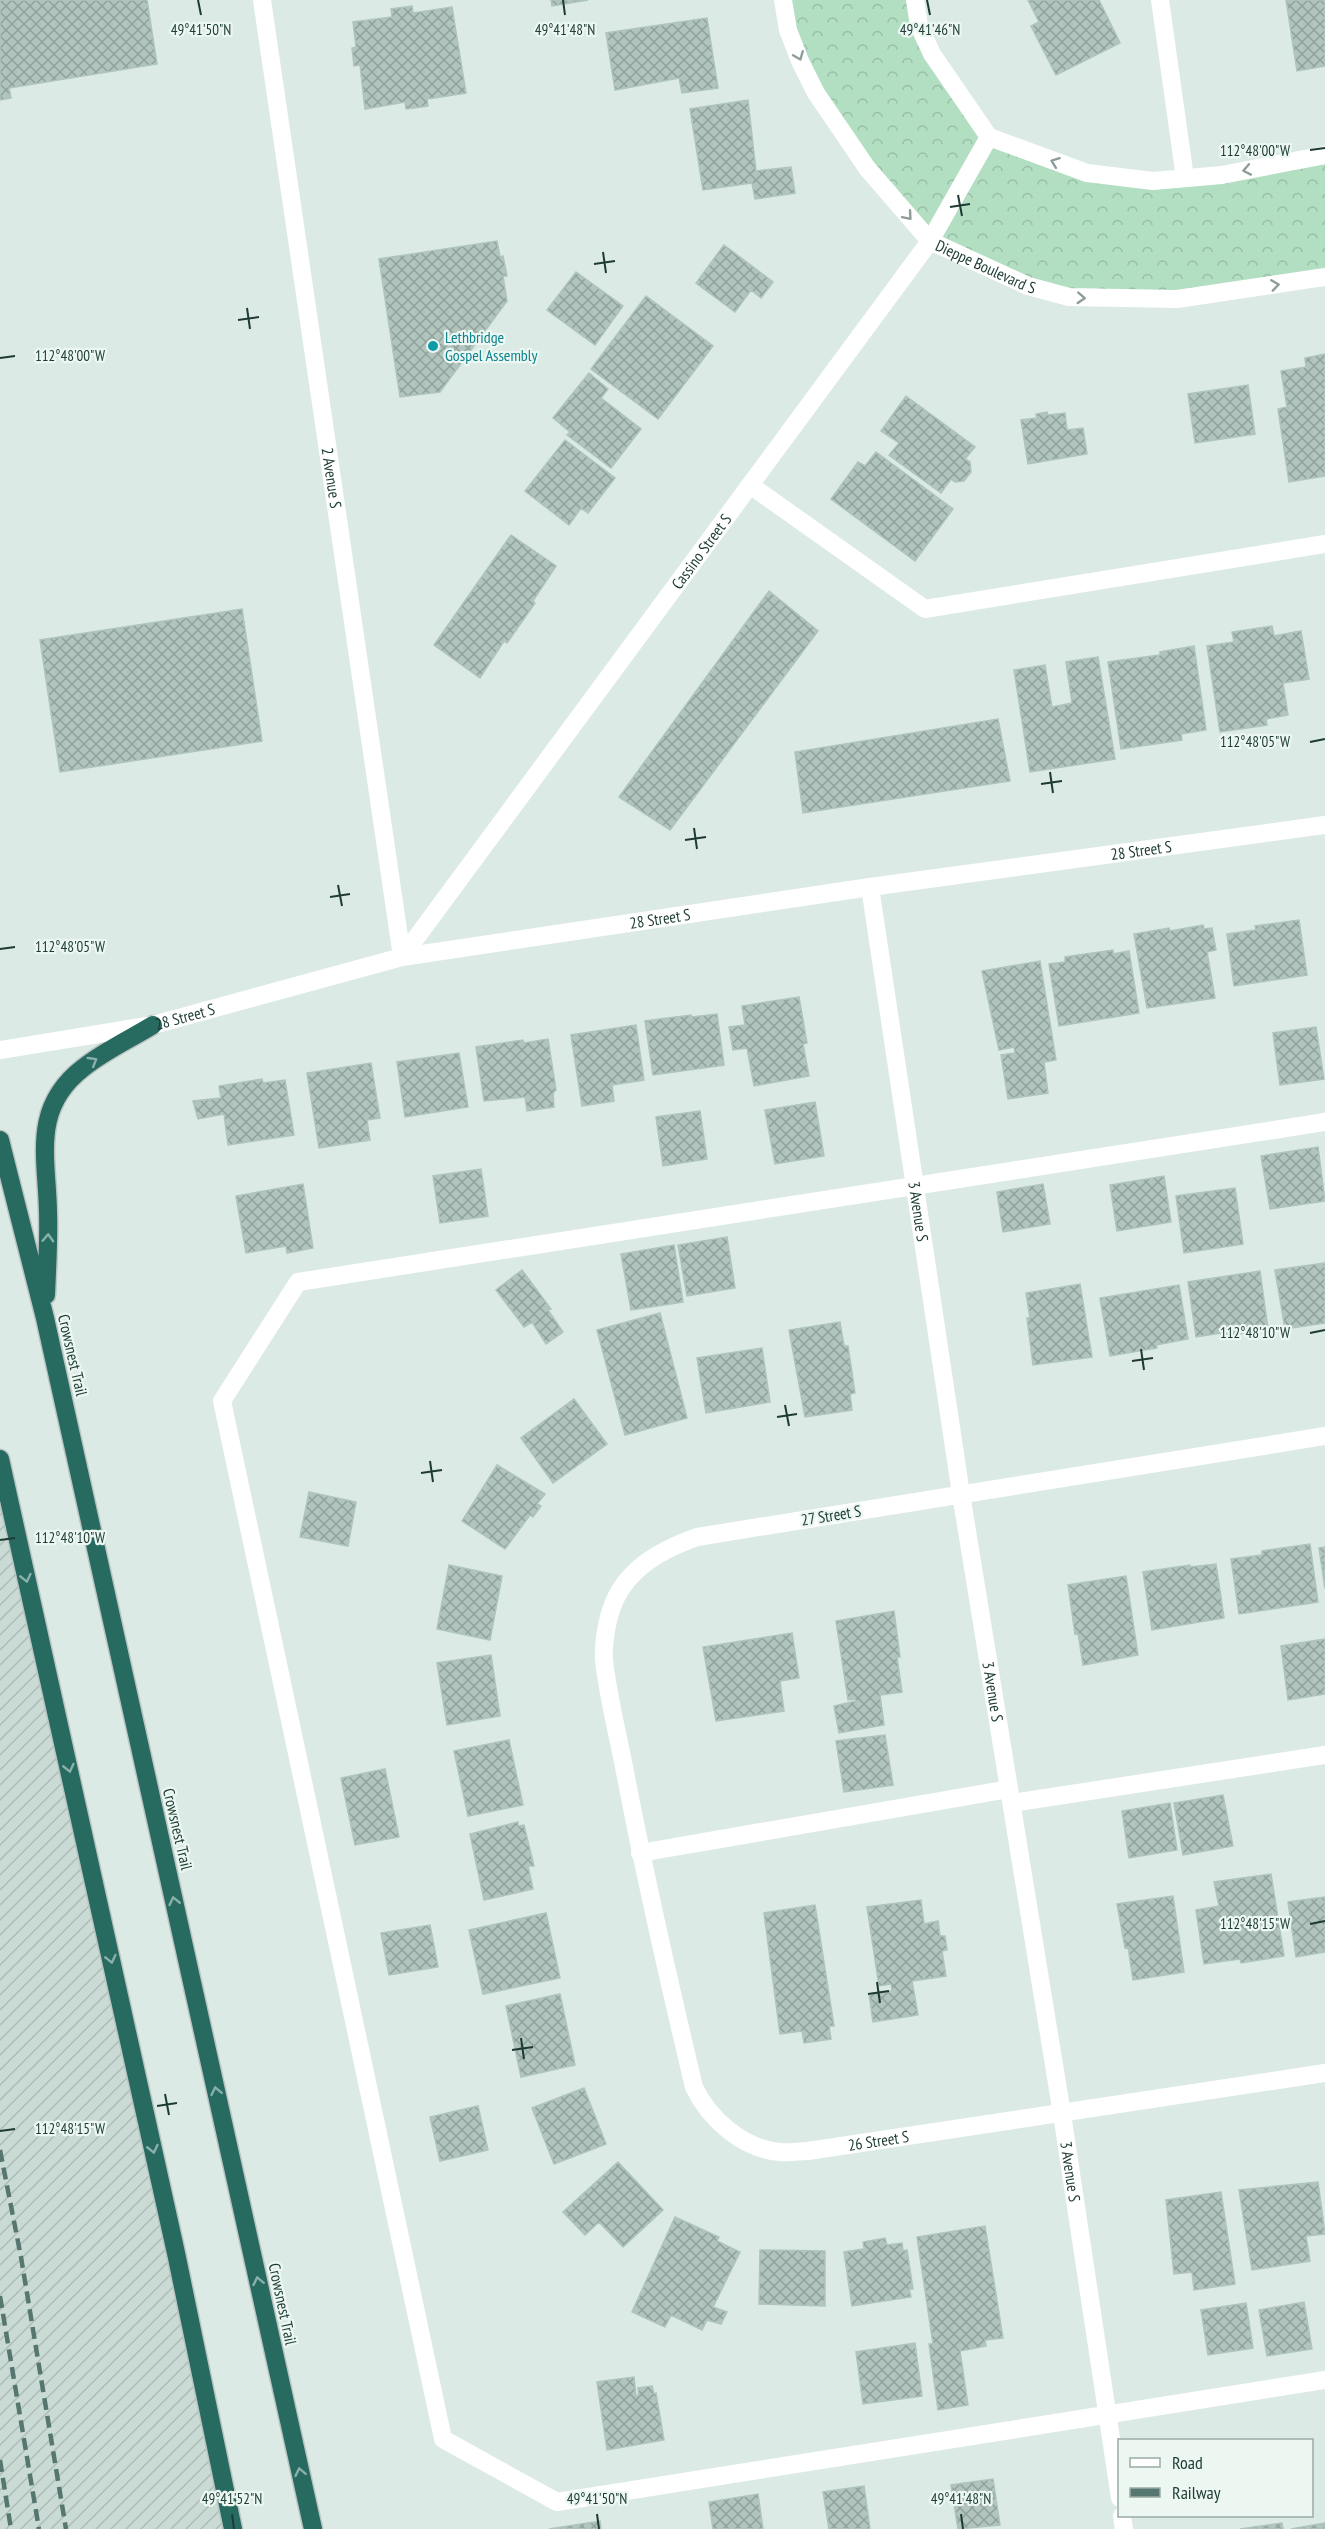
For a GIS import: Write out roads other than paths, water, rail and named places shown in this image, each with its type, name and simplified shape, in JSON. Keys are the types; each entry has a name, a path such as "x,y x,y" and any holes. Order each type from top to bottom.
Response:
{"highway":[{"path":"45,1318 48,1212 44,1142 48,1116 58,1095 82,1068 153,1025"},
{"name":"Crowsnest Trail","path":"0,1140 45,1318 313,2529"},
{"path":"0,1460 176,2253 233,2529"}],"street":[{"name":"2 Avenue S","path":"262,0 402,957"},
{"name":"Dieppe Boulevard S","path":"783,0 788,30 816,93 867,168 930,241 1029,286 1069,297 1117,300 1177,299 1325,277"},
{"path":"915,0 919,26 932,54 989,136 1087,173 1153,181 1222,175 1325,155"},
{"path":"1161,0 1185,178"},
{"name":"Cassino Street S","path":"402,957 930,241 989,136"},
{"path":"750,485 925,609 1325,544"},
{"name":"28 Street S","path":"0,1050 153,1025 402,957 870,887 1325,825"},
{"name":"3 Avenue S","path":"870,887 961,1494 1062,2114 1118,2491"},
{"path":"1325,1122 298,1282 222,1401 443,2439 557,2502 1325,2380"},
{"name":"27 Street S","path":"640,1853 604,1659 608,1623 614,1602 624,1584 655,1556 697,1537 1325,1436"},
{"path":"640,1853 1010,1796 1325,1755"},
{"name":"26 Street S","path":"640,1853 694,2086 700,2100 711,2114 748,2143 781,2152 808,2151 1325,2073"}],"railway":[{"path":"0,2150 21,2257 66,2529"},
{"path":"0,2296 39,2529"},
{"path":"0,2460 11,2529"}],"place":[{"name":"Lethbridge Gospel Assembly","path":"433,346"}]}
